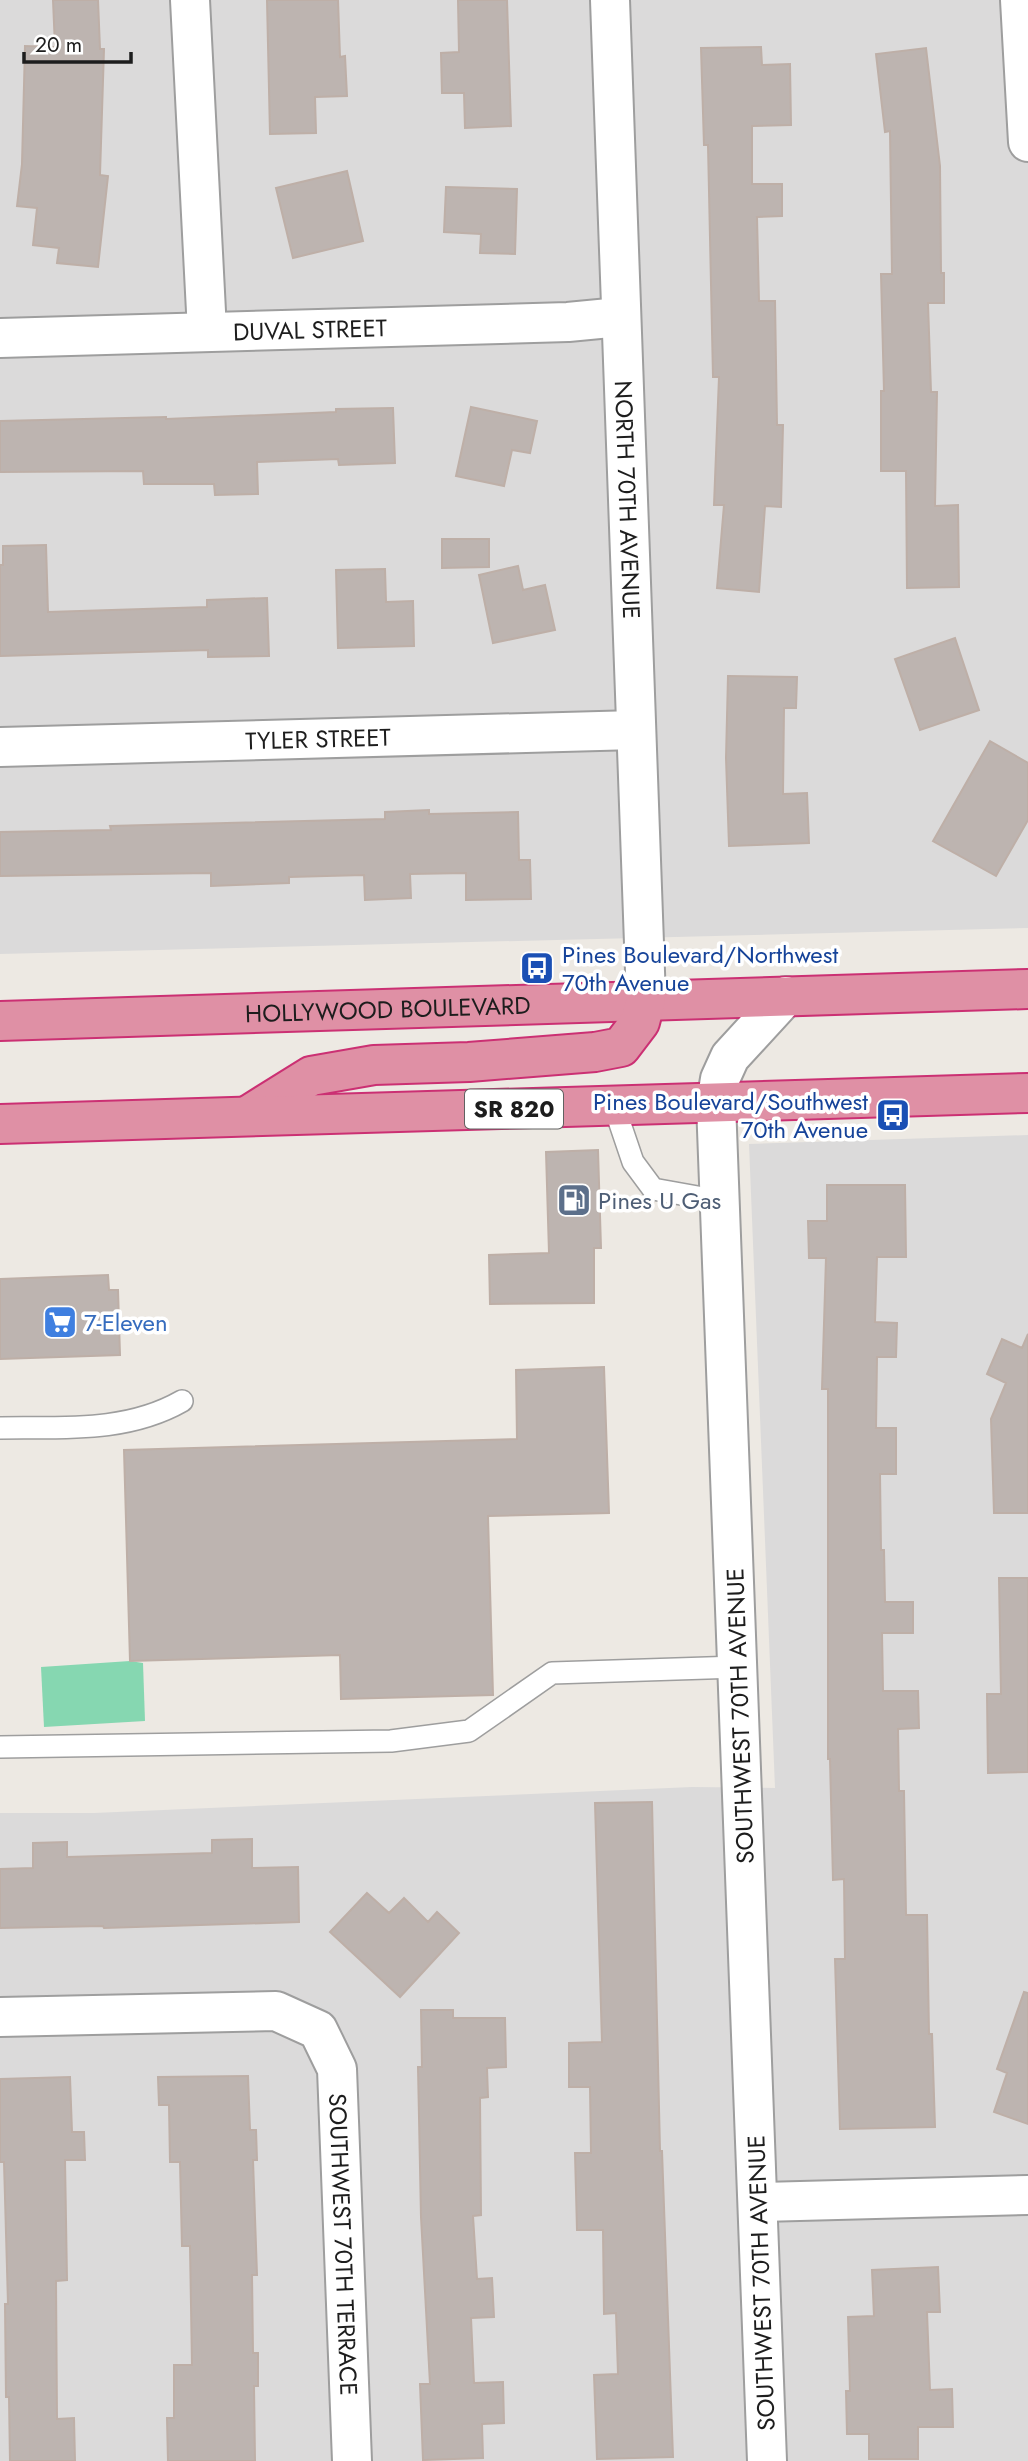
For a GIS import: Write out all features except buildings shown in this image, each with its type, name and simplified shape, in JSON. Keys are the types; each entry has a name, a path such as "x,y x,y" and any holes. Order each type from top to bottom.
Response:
{"highway":[{"name":"HOLLYWOOD BOULEVARD","path":"0,1021 1028,989"},
{"path":"245,1117 311,1076 374,1065 469,1062 595,1052 621,1047 640,1022 646,999"},
{"name":"SR 820","path":"0,1124 1028,1093"}],"street":[{"path":"190,0 207,331"},
{"name":"NORTH 70TH AVENUE","path":"610,0 646,999"},
{"path":"1020,0 1028,142"},
{"name":"DUVAL STREET","path":"0,338 568,322 620,317"},
{"name":"TYLER STREET","path":"0,747 636,730"},
{"name":"SOUTHWEST 70TH AVENUE","path":"767,2461 716,1103 720,1079 730,1057 786,996"},
{"name":"SOUTHWEST 70TH TERRACE","path":"0,2017 276,2011 318,2030 337,2069 352,2461"},
{"path":"759,2202 1028,2195"}],"lane":[{"path":"614,1106 633,1162 653,1189 720,1201"},
{"path":"0,1428 106,1426 152,1415 182,1401"},
{"path":"0,1747 391,1741 468,1731 552,1673 738,1667"}],"shaded area":[{"path":"0,0 1028,0 1028,928 0,954"},
{"path":"1028,1135 1028,2461 0,2461 0,1813 94,1813 692,1787 775,1788 749,1144"}],"green space":[{"path":"130,1661 143,1663 145,1721 44,1727 41,1667"}],"place":[{"name":"Pines Boulevard/Northwest 70th Avenue","path":"537,968"},
{"name":"Pines Boulevard/Southwest 70th Avenue","path":"893,1115"},
{"name":"Pines U Gas","path":"574,1200"},
{"name":"7-Eleven","path":"60,1322"}]}
